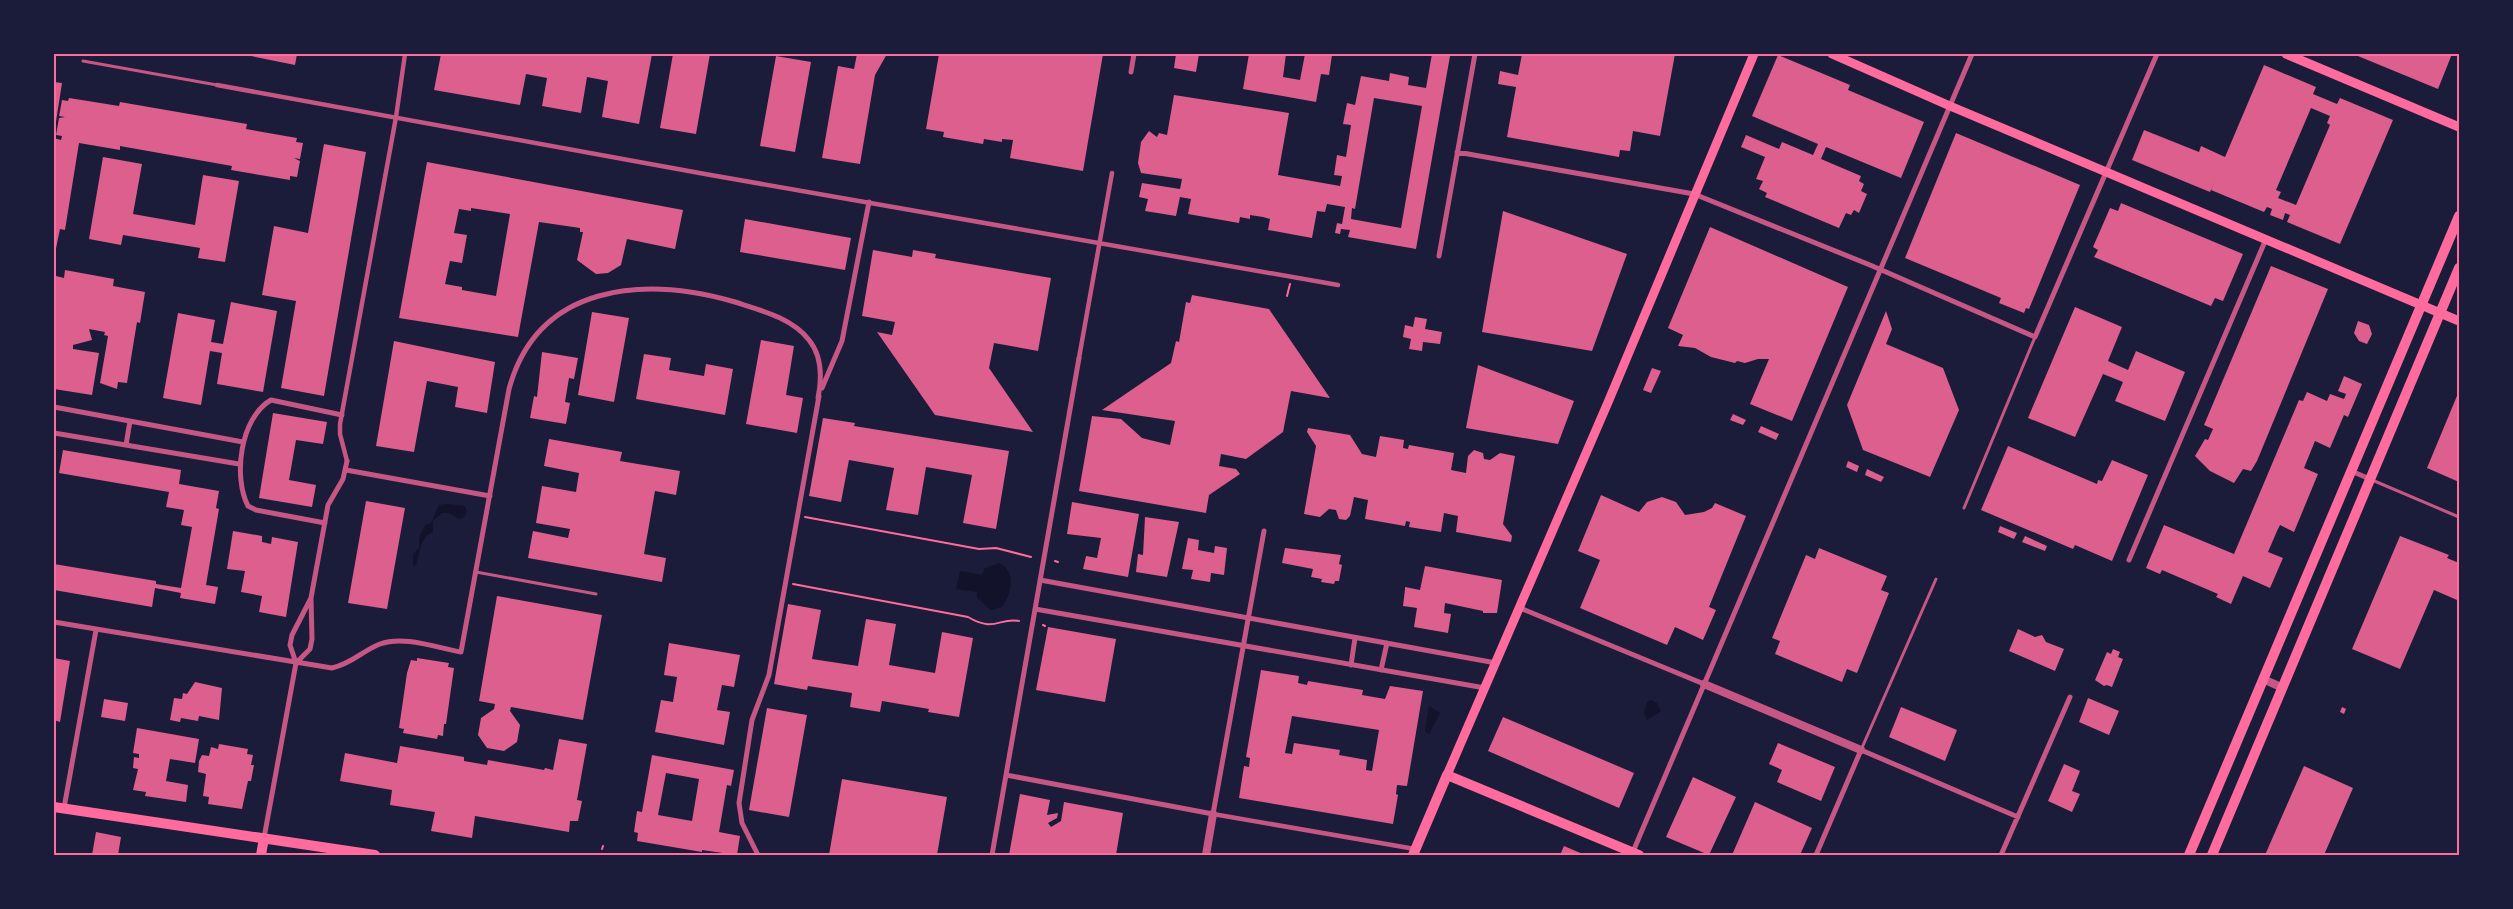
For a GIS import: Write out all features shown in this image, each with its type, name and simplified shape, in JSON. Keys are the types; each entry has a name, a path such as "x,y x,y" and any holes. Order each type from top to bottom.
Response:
{"main road":[{"path":"1414,852 1609,400 1754,54"},
{"path":"1832,54 1950,106 2459,321"},
{"path":"2286,54 2459,127"},
{"path":"2188,855 2459,216"},
{"path":"2212,855 2459,268"},
{"path":"1447,774 1634,854"},
{"path":"59,808 375,855"},
{"path":"261,855 264,838"}],"street":[{"path":"296,663 310,650 312,639 311,598 330,497 346,470 340,434 342,415 396,117 405,54"},
{"path":"1131,72 1134,54"},
{"path":"1439,256 1475,54"},
{"path":"1634,854 1704,684 1972,54"},
{"path":"1457,152 1694,194 1881,270 2035,337 2157,54"},
{"path":"217,85 1338,286"},
{"path":"992,855 1112,173"},
{"path":"818,398 842,340 869,202"},
{"path":"2129,560 2266,238"},
{"path":"54,622 332,668 348,664 380,644 397,642 461,652 509,389 520,358 529,342 544,325 559,313 586,300 631,291 676,291 724,299 778,317 800,331 815,350 821,370 818,398 769,676 752,720 739,803 742,823 758,855"},
{"path":"325,523 256,510 248,506 240,481 243,442 264,404 271,400 342,415"},
{"path":"54,408 243,442"},
{"path":"126,445 130,422"},
{"path":"54,432 240,464"},
{"path":"346,470 490,496"},
{"path":"2351,471 2371,479"},
{"path":"1206,855 1264,531"},
{"path":"1040,580 1496,663"},
{"path":"264,838 296,663 290,645 292,635 311,598"},
{"path":"1520,608 2018,817"},
{"path":"1035,609 1485,688"},
{"path":"59,808 96,630"},
{"path":"1351,665 1356,638"},
{"path":"1381,670 1386,643"},
{"path":"2263,679 2283,688"},
{"path":"2001,855 2070,697"},
{"path":"1816,855 1861,750"},
{"path":"1006,775 1414,852"}],"lane":[{"path":"84,61 217,85"},
{"path":"1964,508 2035,337"},
{"path":"2371,479 2459,517"},
{"path":"475,572 596,594"},
{"path":"1861,750 1936,578"}],"path":[{"path":"1287,296 1292,277"},
{"path":"797,515 979,549 996,548 1030,557"},
{"path":"785,582 968,617 982,624 994,625 1013,620 1019,621"}],"shaded area":[{"path":"439,505 465,506 467,512 464,517 459,519 449,513 442,513 433,521 433,532 426,536 421,545 416,565 413,566 413,554 419,548 419,538 425,525 431,523"},
{"path":"1000,563 1008,572 1011,584 1008,596 1002,607 991,610 977,598 977,592 956,589 960,571 982,575 985,568"},
{"path":"1651,700 1657,703 1661,711 1647,720 1644,713 1647,702"},
{"path":"1429,706 1440,713 1429,734 1425,731"}],"building":[{"path":"241,54 297,54 295,65"},
{"path":"441,54 540,54 551,56 551,54 652,54 639,124 602,117 608,81 587,77 581,113 542,106 547,78 526,74 520,105 434,90"},
{"path":"673,54 710,54 696,134 660,128"},
{"path":"857,54 887,54 875,75 860,164 822,158 838,66 854,69"},
{"path":"939,54 1103,54 1083,171 1010,158 1013,140 1002,139 1002,142 984,139 983,144 943,137 944,132 926,129"},
{"path":"1176,54 1199,54 1196,72 1174,68"},
{"path":"1249,54 1286,54 1283,77 1300,80 1305,54 1332,55 1329,75 1321,74 1316,102 1243,89"},
{"path":"1432,54 1450,56 1416,249 1348,237 1350,230 1341,229 1340,234 1335,233 1337,223 1342,224 1345,207 1327,204 1325,212 1317,211 1312,238 1268,230 1270,219 1263,217 1250,215 1250,219 1240,217 1239,223 1188,214 1191,199 1180,197 1176,216 1145,211 1148,199 1139,197 1142,183 1180,189 1182,179 1141,173 1138,163 1141,142 1149,131 1157,137 1159,133 1167,135 1174,95 1289,113 1278,175 1340,186 1342,176 1334,175 1337,155 1346,157 1351,125 1343,124 1347,103 1355,105 1361,76 1389,81 1390,73 1409,77 1408,85 1426,88","holes":["1374,98 1422,106 1401,228 1351,219 1352,208 1355,209"]},
{"path":"1522,54 1675,54 1660,136 1633,131 1630,151 1620,150 1619,157 1507,137 1516,87 1498,84 1500,71 1518,75"},
{"path":"2353,54 2452,54 2438,89"},
{"path":"1778,55 1850,85 1848,90 1924,122 1901,178 1826,147 1821,159 1861,176 1859,181 1864,184 1861,191 1867,194 1859,213 1854,210 1851,215 1846,213 1839,228 1765,197 1767,193 1759,189 1763,181 1756,179 1765,157 1741,147 1746,135 1779,149 1782,142 1813,155 1818,144 1752,116"},
{"path":"776,56 811,62 795,152 760,146"},
{"path":"2264,65 2316,87 2313,94 2337,104 2340,98 2393,120 2340,244 2287,222 2290,215 2285,213 2283,220 2270,215 2272,209 2267,207 2264,212 2211,190 2216,178 2210,192 2132,160 2144,130 2199,152 2201,146 2225,157","holes":["2311,108 2330,116 2327,123 2330,125 2296,205 2278,198 2281,192 2276,190"]},
{"path":"54,82 62,83 55,128 54,128"},
{"path":"69,98 119,106 120,102 247,124 246,129 297,138 296,142 303,143 300,159 294,158 300,161 297,177 290,176 290,180 231,170 232,166 120,146 120,150 79,143 65,230 60,229 54,258 54,138 61,140 62,136 56,135 59,118 65,117 59,116 62,100 68,101"},
{"path":"1956,133 2080,185 2029,309 2026,308 2024,313 1999,303 2001,298 1905,258"},
{"path":"324,144 366,152 324,396 281,388 296,301 262,295 274,226 308,233"},
{"path":"103,157 142,164 133,214 195,225 203,175 239,181 225,262 198,258 200,248 123,235 121,245 89,239"},
{"path":"427,162 683,210 675,249 627,239 621,265 608,273 596,274 577,260 583,232 580,232 580,228 539,222 518,337 399,318","holes":["471,208 510,214 496,296 462,290 462,287 445,284 450,261 462,263 467,235 454,233 459,209 471,211"]},
{"path":"2121,203 2243,254 2223,301 2215,298 2211,306 2094,257 2098,250 2093,247 2110,208 2118,211"},
{"path":"1503,211 1627,254 1592,351 1482,332"},
{"path":"745,219 851,238 845,270 740,252"},
{"path":"1710,227 1848,287 1792,421 1750,404 1769,359 1758,359 1745,363 1737,361 1735,363 1711,357 1695,348 1678,346 1683,335 1668,328"},
{"path":"873,250 912,257 913,250 936,254 935,258 1051,278 1038,351 994,343 989,368 1033,432 935,415 877,332 892,335 895,322 862,316"},
{"path":"2271,266 2328,289 2257,461 2251,471 2243,469 2234,483 2210,471 2195,456 2205,439 2208,440 2213,429 2204,425"},
{"path":"65,270 114,279 113,286 145,292 140,323 137,322 127,383 118,382 117,389 100,383 108,336 104,335 105,332 89,329 92,340 73,345 73,349 99,353 92,395 54,389 54,345 56,342 54,341 54,303 56,288 54,287 56,276 64,278"},
{"path":"1192,295 1269,309 1330,398 1291,391 1283,432 1246,459 1221,454 1219,466 1236,469 1240,474 1209,495 1206,513 1079,491 1092,416 1121,419 1142,438 1170,445 1175,421 1102,410 1171,363 1176,341 1179,342 1186,302 1190,303"},
{"path":"231,302 277,311 263,392 217,384 222,353 210,351 201,405 163,398 178,313 215,320 211,342 223,344"},
{"path":"2075,307 2122,327 2108,361 2128,370 2136,351 2185,372 2165,421 2115,401 2123,382 2103,374 2075,437 2028,418"},
{"path":"1886,311 1892,329 1886,344 1943,368 1959,410 1930,477 1863,450 1847,405"},
{"path":"592,312 629,318 614,402 578,395"},
{"path":"1415,317 1427,319 1425,329 1442,332 1440,344 1423,342 1422,351 1409,349 1411,339 1403,337 1405,325 1413,327"},
{"path":"2358,321 2369,325 2372,334 2367,344 2359,341 2354,333"},
{"path":"761,340 794,346 786,395 803,398 797,433 746,424"},
{"path":"394,341 495,362 487,413 455,407 458,387 427,381 414,452 376,446"},
{"path":"542,352 578,358 574,379 569,378 565,402 570,403 566,424 530,418 534,396 537,397"},
{"path":"644,354 671,358 669,370 704,376 706,364 733,369 725,415 636,399"},
{"path":"1478,365 1574,401 1558,444 1466,428"},
{"path":"1652,368 1661,371 1651,393 1643,390"},
{"path":"2344,376 2362,384 2348,417 2344,415 2330,448 2315,441 2304,468 2318,474 2294,532 2280,525 2268,552 2283,558 2270,588 2243,576 2231,604 2216,597 2218,594 2162,570 2160,574 2146,568 2164,525 2234,554 2299,400 2303,401 2307,392 2327,401 2330,394 2344,399 2346,394 2338,391"},
{"path":"2459,391 2459,482 2427,468"},
{"path":"273,413 327,422 323,444 296,440 289,480 316,485 312,507 259,498"},
{"path":"1733,414 1746,420 1743,425 1730,420"},
{"path":"823,418 855,423 854,426 1009,451 996,529 963,523 972,475 926,467 918,515 886,510 894,468 849,460 841,502 809,496"},
{"path":"1761,426 1779,434 1776,440 1758,432"},
{"path":"1308,428 1350,435 1362,454 1376,457 1380,436 1404,440 1403,448 1408,449 1409,445 1454,453 1451,470 1466,473 1468,456 1474,450 1483,453 1484,459 1490,460 1500,453 1515,456 1503,524 1512,536 1511,542 1456,532 1458,516 1444,513 1441,532 1409,527 1410,522 1406,521 1405,526 1365,519 1368,500 1354,497 1350,516 1346,520 1339,519 1336,510 1329,509 1320,517 1304,514 1316,446 1307,432"},
{"path":"549,439 622,452 620,461 680,471 676,495 655,491 644,554 666,558 662,582 528,558 533,531 568,538 570,529 536,523 542,486 576,492 579,473 544,466"},
{"path":"2008,446 2097,484 2098,480 2102,481 2112,460 2148,475 2112,561 2075,545 2073,549 1981,510"},
{"path":"63,450 181,470 179,484 219,491 216,508 219,509 206,585 218,587 215,604 180,598 181,593 155,588 152,607 54,590 54,564 156,581 156,584 181,588 192,527 181,525 184,510 166,507 169,492 59,473"},
{"path":"1848,461 1859,466 1857,472 1846,467"},
{"path":"1867,469 1884,477 1881,482 1865,475"},
{"path":"1601,495 1639,512 1647,502 1662,497 1676,502 1685,515 1704,512 1712,508 1715,503 1746,516 1709,607 1716,610 1703,640 1675,627 1667,645 1580,608 1600,560 1578,551"},
{"path":"366,501 405,508 387,609 348,603"},
{"path":"1072,502 1139,514 1128,577 1083,569 1086,556 1097,558 1101,538 1067,534"},
{"path":"1145,517 1179,522 1167,577 1136,572 1138,554 1143,555"},
{"path":"2000,526 2017,533 2014,539 1998,532"},
{"path":"233,531 262,536 262,542 271,544 272,537 298,542 286,617 259,612 262,596 241,592 245,571 227,569"},
{"path":"2025,536 2047,546 2045,551 2022,542"},
{"path":"2400,536 2449,555 2447,558 2459,563 2459,594 2457,600 2434,590 2400,669 2352,649"},
{"path":"1188,538 1199,540 1198,550 1214,553 1215,546 1227,548 1224,575 1211,573 1210,582 1191,579 1193,570 1182,569"},
{"path":"1285,548 1341,555 1339,564 1342,565 1339,581 1335,581 1334,584 1321,582 1322,579 1311,577 1313,569 1282,563"},
{"path":"1819,548 1887,576 1881,590 1889,593 1857,673 1847,669 1842,682 1775,654 1780,641 1772,638 1806,555 1815,559"},
{"path":"1425,566 1502,580 1497,613 1483,613 1483,611 1445,603 1444,613 1451,614 1448,633 1414,627 1417,608 1403,606 1405,587 1420,590"},
{"path":"497,596 602,615 583,720 511,707 510,711 520,725 517,742 504,751 487,748 478,735 481,718 494,709 495,704 479,701"},
{"path":"788,604 821,610 812,659 858,666 866,619 896,624 889,665 935,673 942,632 973,638 959,717 928,712 929,709 882,701 880,712 850,707 852,693 808,686 807,690 774,684"},
{"path":"1048,627 1116,639 1105,702 1036,690"},
{"path":"2018,629 2035,637 2042,635 2046,642 2064,649 2055,671 2009,651"},
{"path":"669,643 740,655 734,687 722,685 717,710 730,712 724,745 655,732 661,700 673,702 677,677 664,675"},
{"path":"2113,649 2120,652 2118,657 2123,659 2112,687 2104,686 2095,680 2107,652 2111,654"},
{"path":"54,658 70,661 60,722 54,720"},
{"path":"417,658 449,663 448,667 454,668 446,724 444,724 443,736 438,735 437,739 403,733 404,729 399,728 407,673 411,660 417,661"},
{"path":"1261,670 1299,676 1298,683 1307,685 1308,681 1363,690 1362,695 1385,699 1390,686 1423,691 1407,786 1397,785 1396,794 1398,795 1393,824 1239,798 1244,766 1249,767 1250,758 1246,757","holes":["1292,716 1379,730 1372,771 1366,770 1367,760 1339,755 1340,750 1294,743 1292,754 1285,753"]},
{"path":"195,682 222,688 219,720 199,716 198,721 181,718 180,722 170,720 174,698 182,699 183,693 187,694"},
{"path":"2088,698 2119,711 2109,735 2079,722"},
{"path":"104,699 128,703 125,721 101,717"},
{"path":"1901,707 1957,730 1945,761 1889,737"},
{"path":"2342,707 2346,709 2344,714 2340,712"},
{"path":"767,708 807,715 789,817 749,810"},
{"path":"1503,717 1634,773 1619,808 1488,751"},
{"path":"137,728 199,739 195,763 170,759 166,781 188,785 186,802 145,796 146,792 133,790 138,769 133,768 134,757 139,758 139,754 133,753"},
{"path":"559,739 587,744 577,800 582,801 578,821 570,821 569,832 475,816 472,838 431,831 435,812 390,805 392,790 340,781 345,753 397,763 400,746 464,757 464,761 487,765 488,760 553,770"},
{"path":"1778,743 1835,767 1821,801 1777,782 1782,770 1769,764"},
{"path":"219,744 248,749 247,754 253,755 251,765 254,765 251,781 248,781 242,809 208,804 209,797 203,796 206,774 198,772 199,761 202,755 209,756 211,747 218,749"},
{"path":"652,755 734,770 731,786 727,785 719,832 740,836 737,855 702,850 702,852 637,841 638,833 634,832 637,811 642,812","holes":["666,773 699,779 692,821 658,815"]},
{"path":"2064,764 2080,771 2072,791 2080,794 2072,812 2048,801"},
{"path":"2304,766 2353,788 2324,855 2265,855"},
{"path":"1693,777 1736,797 1709,855 1666,837"},
{"path":"842,779 947,797 937,855 829,855"},
{"path":"1020,794 1050,800 1047,815 1058,813 1057,818 1048,823 1051,827 1061,821 1064,802 1123,813 1116,855 1009,855"},
{"path":"1755,802 1812,828 1800,855 1732,855"},
{"path":"96,832 121,837 118,855 92,855"},
{"path":"1564,846 1585,855 1560,855"}]}
